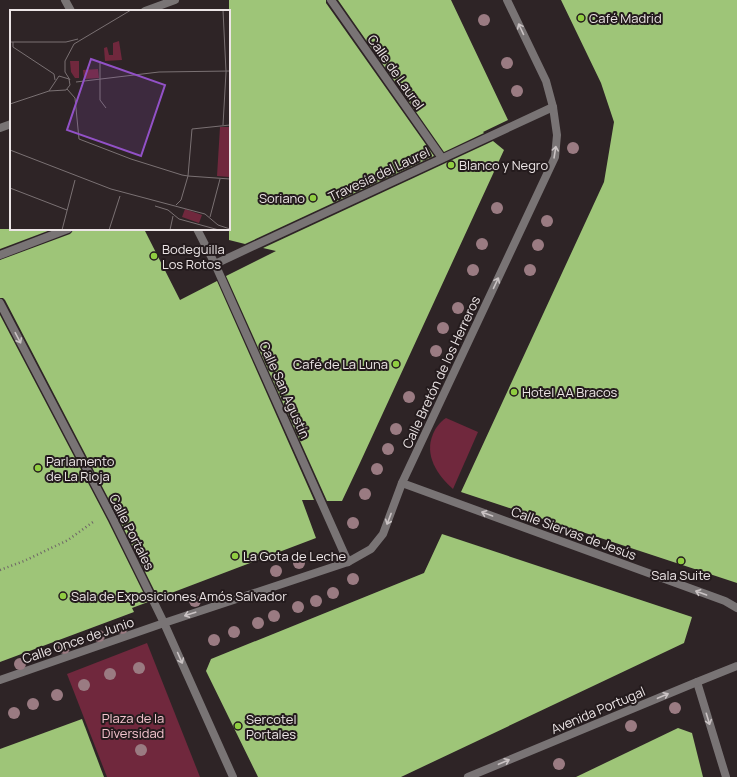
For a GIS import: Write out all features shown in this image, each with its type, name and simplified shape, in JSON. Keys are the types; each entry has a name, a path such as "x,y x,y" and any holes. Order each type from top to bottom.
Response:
{"street":[{"path":"65,0 70,10"},
{"path":"148,10 175,0"},
{"name":"Calle de Laurel","path":"330,0 442,158"},
{"name":"Calle Bretón de los Herreros","path":"164,623 348,562 371,549 383,534 402,483 555,157 557,135 554,107 546,81 507,0"},
{"name":"Travesía del Laurel","path":"215,264 554,107"},
{"path":"0,128 10,124"},
{"path":"0,255 65,230"},
{"name":"Calle San Agustín","path":"198,230 215,264 348,562"},
{"name":"Calle Portales","path":"0,303 120,533 164,623 233,777"},
{"name":"Calle Siervas de Jesús","path":"402,483 725,601 737,608"},
{"name":"Calle Once de Junio","path":"0,680 164,623"},
{"name":"Avenida Portugal","path":"468,777 737,666"},
{"path":"697,682 726,777"}],"path":[{"path":"0,570 24,561 68,540 109,512"}],"green space":[{"path":"446,418 478,432 453,489 437,471 431,457 430,449 434,431"},
{"name":"Plaza de la Diversidad","path":"147,643 200,777 107,777 67,674"}],"building":[{"path":"229,0 326,0 326,3 434,156 245,244 229,240"},
{"path":"338,0 451,0 508,120 444,152"},
{"path":"561,0 737,0 737,583 461,492 604,182 614,122 601,83"},
{"path":"493,141 504,150 359,465 342,501 327,501 226,276 276,251 263,248"},
{"path":"0,229 50,230 0,249"},
{"path":"73,230 145,230 180,300 217,281 314,500 302,500 316,538 158,598 118,517 5,300 0,298 0,260 72,232"},
{"path":"0,315 108,521 148,602 132,608 134,612 0,662"},
{"path":"442,534 692,617 684,643 401,777 258,777 206,671 211,659 424,573"},
{"path":"82,719 104,777 0,777 0,749"},
{"path":"678,728 692,733 703,777 576,777"}],"place":[{"name":"Café Madrid","path":"581,18"},
{"name":"Blanco y Negro","path":"451,165"},
{"name":"Soriano","path":"313,198"},
{"name":"Bodeguilla Los Rotos","path":"154,256"},
{"name":"Café de La Luna","path":"396,364"},
{"name":"Hotel AA Bracos","path":"514,392"},
{"name":"Parlamento de La Rioja","path":"38,468"},
{"name":"La Gota de Leche","path":"235,556"},
{"name":"Sala Suite","path":"681,561"},
{"name":"Sala de Exposiciones Amós Salvador","path":"63,596"},
{"name":"Sercotel Portales","path":"238,726"}]}
